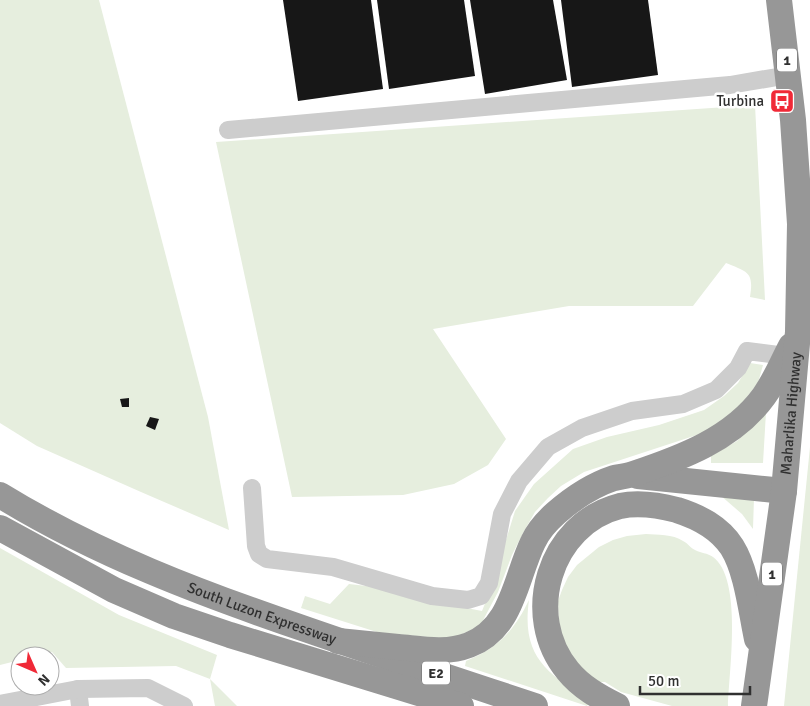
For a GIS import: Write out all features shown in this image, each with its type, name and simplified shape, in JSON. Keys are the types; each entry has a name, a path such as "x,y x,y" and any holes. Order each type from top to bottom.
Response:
{"highway":[{"name":"Maharlika Highway","path":"754,706 784,491 798,332 800,224 789,74 780,0"},
{"path":"793,120 810,177"},
{"path":"338,640 437,651 460,648 480,640 504,616 533,542 542,527 566,505 584,492 603,482 682,457 736,424 764,396 798,332"},
{"path":"630,475 784,491"},
{"name":"South Luzon Expressway","path":"0,495 59,528 179,584 293,625 534,706"},
{"path":"617,706 589,691 567,670 550,641 545,614 545,597 551,572 563,547 583,524 611,509 629,505 660,506 694,516 717,530 728,542 743,575 760,666"},
{"name":"South Luzon Expressway","path":"0,528 114,590 174,616 461,706"},
{"path":"331,665 410,706"}],"street":[{"path":"228,130 721,86 789,74"},
{"path":"252,488 256,546 259,554 267,559 333,567 432,596 468,600 481,596 489,583 502,514 519,481 548,448 590,425 632,411 683,404 716,390 738,368 747,351 786,356"},
{"path":"0,704 79,698 148,688 184,706"}],"green space":[{"path":"0,0 99,0 208,417 229,530 37,446 0,423"},
{"path":"755,105 765,300 750,297 751,282 748,274 726,263 693,306 569,306 433,329 506,439 488,465 454,484 403,495 292,497 216,142"},
{"path":"750,363 763,365 758,383 738,408 706,432 584,472 561,486 548,498 535,512 523,533 512,555 498,592 480,626 451,639 380,633 301,608 305,596 330,604 349,584 384,588 430,601 482,611 515,511 534,484 573,449 607,437 659,425 704,410 738,383"},
{"path":"766,412 763,463 711,463 711,456 737,441"},
{"path":"810,447 810,706 784,706"},
{"path":"720,495 754,498 753,529 742,514"},
{"path":"646,534 675,537 693,549 713,557 722,568 728,585 732,627 728,706 672,706 621,692 605,682 592,682 574,665 559,633 558,601 568,577 577,565 599,547 627,536"},
{"path":"0,548 119,615 217,655 210,679 176,666 66,668 60,661 60,646 10,646 10,662 0,665"},
{"path":"529,600 529,636 533,650 550,672 590,701 587,706 465,666 466,661 487,650 504,637 517,621"},
{"path":"210,679 237,706 215,706"}],"building":[{"path":"283,0 371,0 383,89 298,101"},
{"path":"377,0 464,0 475,76 389,89"},
{"path":"470,0 553,0 567,80 485,94"},
{"path":"561,0 648,0 658,75 572,87"},
{"path":"129,398 129,407 122,407 120,399"},
{"path":"150,417 159,419 155,430 146,426"}],"place":[{"name":"Turbina","path":"782,101"}]}
